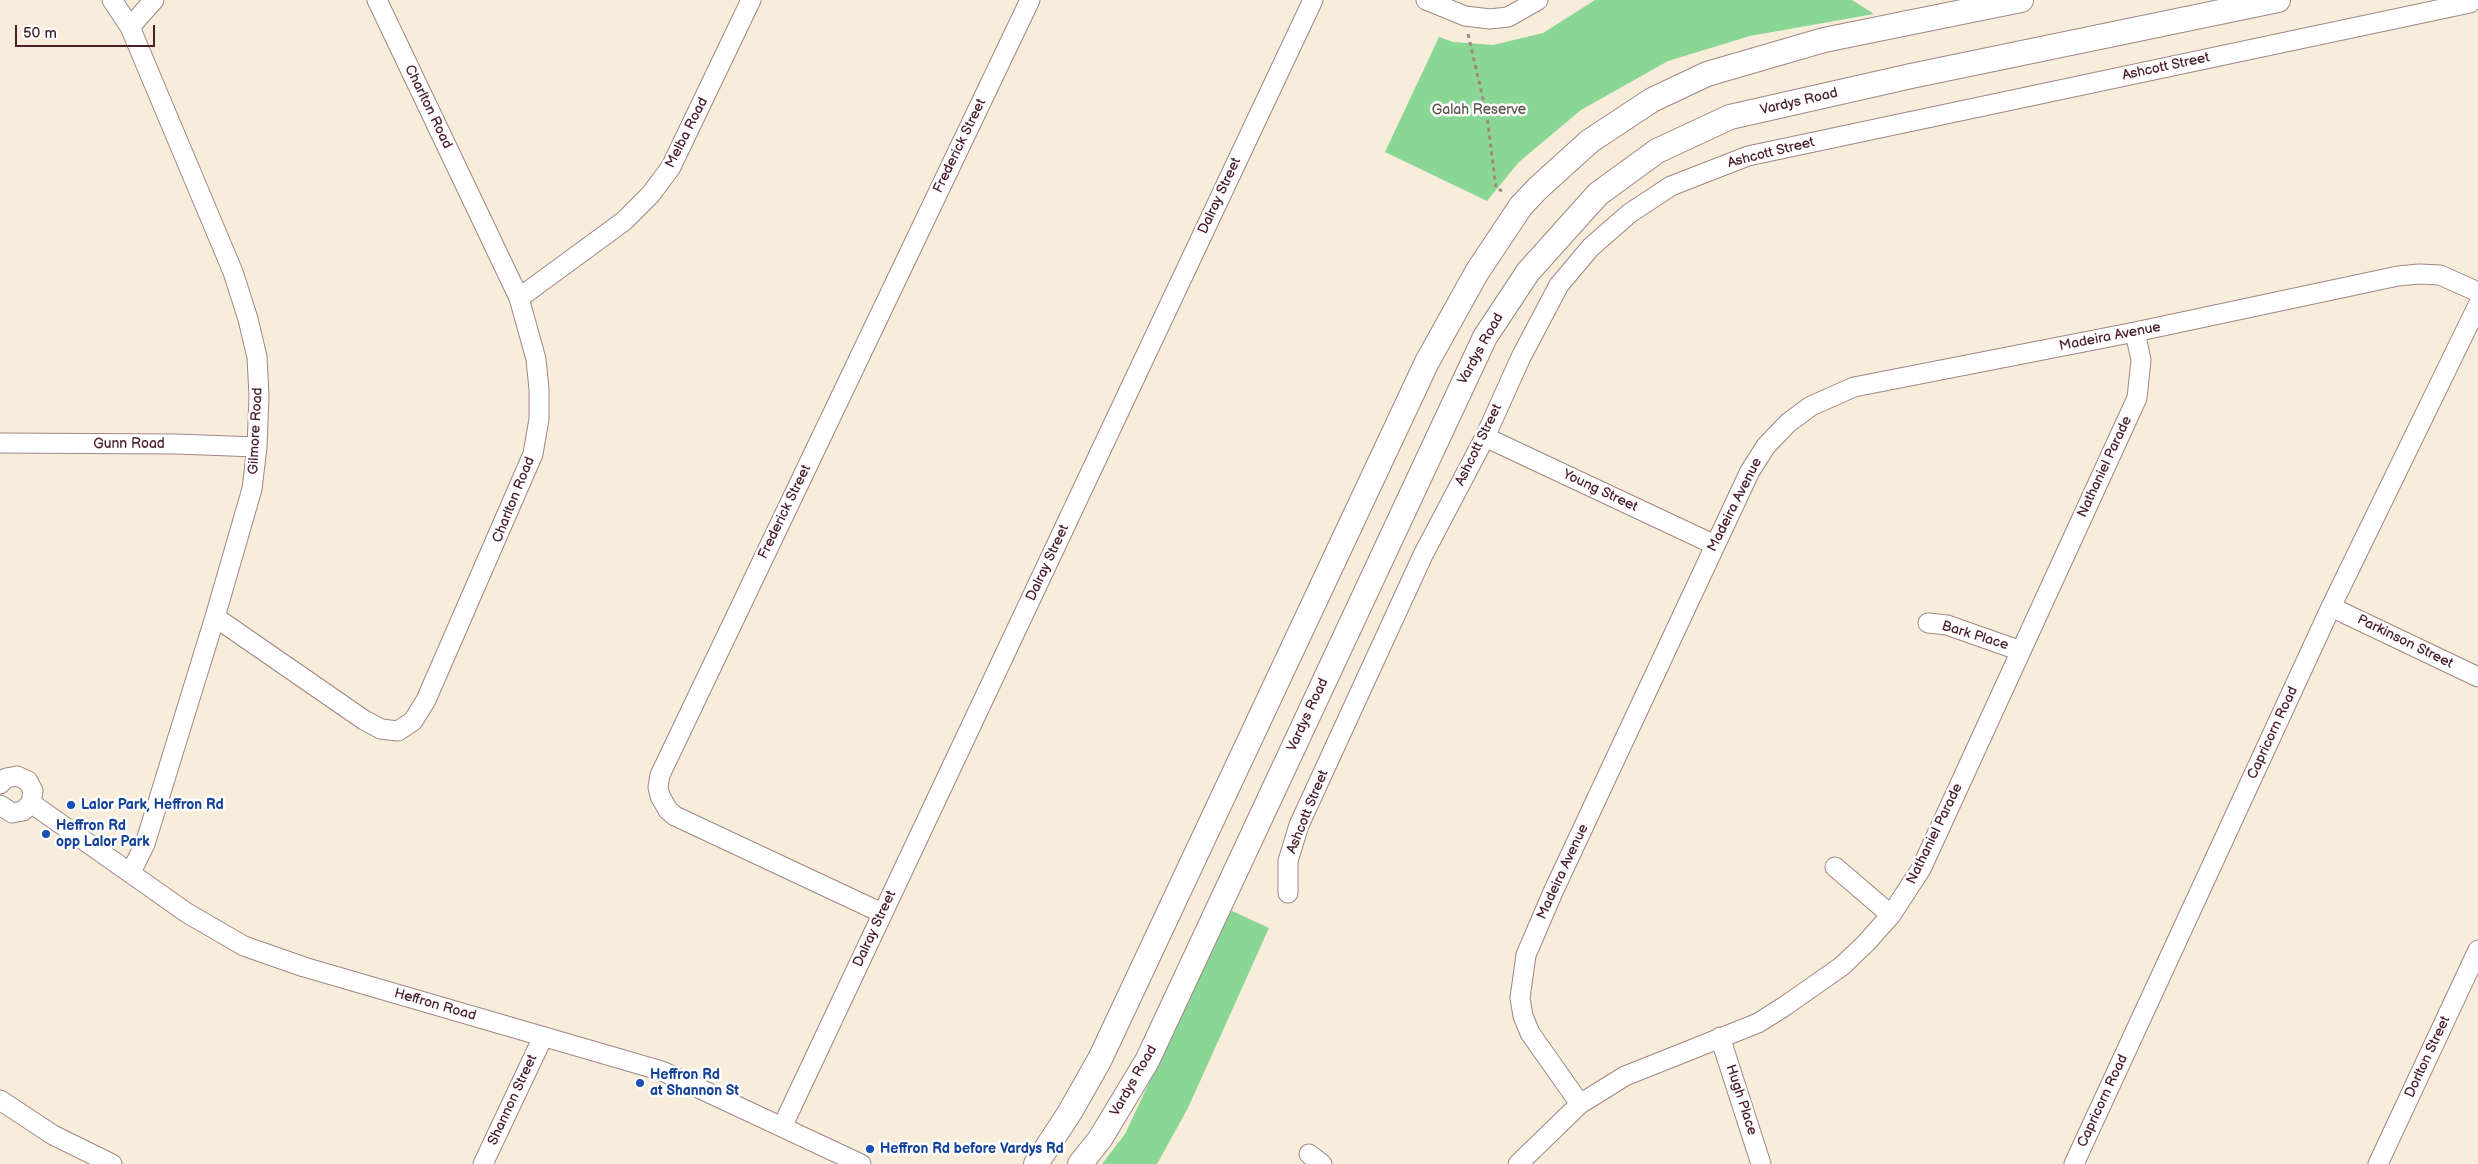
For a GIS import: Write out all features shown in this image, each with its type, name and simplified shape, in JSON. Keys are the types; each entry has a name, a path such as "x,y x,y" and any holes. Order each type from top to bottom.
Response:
{"main road":[{"path":"1036,1164 1070,1112 1100,1059 1427,362 1477,272 1521,206 1590,141 1652,100 1707,74 1824,40 2021,0"},
{"name":"Vardys Road","path":"1080,1164 1100,1139 1147,1061 1485,337 1528,272 1598,194 1657,151 1730,117 1911,76 2278,0"}],"street":[{"name":"Gilmore Road","path":"112,0 130,27 232,272 248,319 257,357 259,396 257,447 252,489 215,617 145,844 131,872"},
{"path":"130,27 154,0"},
{"name":"Charlton Road","path":"215,617 364,720 381,729 398,730 413,721 426,700 533,454 539,419 539,389 536,359 519,298 377,0"},
{"name":"Melba Road","path":"519,298 624,221 651,194 671,167 751,0"},
{"name":"Frederick Street","path":"882,914 675,816 668,810 660,796 660,775 1030,0"},
{"name":"Dalray Street","path":"782,1125 1313,0"},
{"path":"1426,0 1465,16 1490,19 1508,17 1538,0"},
{"name":"Ashcott Street","path":"1288,894 1288,861 1299,825 1424,555 1485,437 1521,357 1559,285 1591,247 1630,214 1671,186 1748,156 2470,3"},
{"name":"Madeira Avenue","path":"1580,1104 1530,1033 1523,1016 1520,998 1526,956 1553,892 1750,471 1766,446 1788,423 1811,406 1854,388 2135,332 2398,276 2440,275 2478,292"},
{"name":"Capricorn Road","path":"2074,1164 2331,607 2478,305"},
{"name":"Nathaniel Parade","path":"1518,1164 1580,1104 1624,1076 1758,1023 1785,1006 1842,966 1891,915 1921,869 2136,398 2141,360 2135,332"},
{"name":"Young Street","path":"1485,437 1715,545"},
{"name":"Gunn Road","path":"0,443 176,444 257,447"},
{"name":"Parkinson Street","path":"2331,607 2478,677"},
{"name":"Bark Place","path":"1928,623 1956,628 2021,651"},
{"path":"0,782 11,776 23,778 33,791 32,803 23,811 12,813 0,807"},
{"name":"Heffron Road","path":"32,803 187,913 244,946 304,967 662,1071 782,1125 861,1164"},
{"path":"1835,867 1891,915"},
{"name":"Dorlton Street","path":"2378,1164 2476,958"},
{"name":"Shannon Street","path":"483,1164 543,1037"},
{"name":"Hugh Place","path":"1720,1037 1761,1164"},
{"path":"0,1100 53,1135 112,1164"}],"path":[{"path":"1465,16 1487,116 1496,188 1502,191"}],"green space":[{"name":"Galah Reserve","path":"1595,0 1852,0 1874,14 1750,36 1668,61 1581,110 1519,162 1487,201 1385,152 1439,37 1453,42 1493,45 1543,33"},
{"path":"1230,910 1269,928 1188,1108 1157,1164 1102,1164 1125,1134"}],"place":[{"name":"Lalor Park, Heffron Rd","path":"71,805"},
{"name":"Heffron Rd opp Lalor Park","path":"46,834"},
{"name":"Heffron Rd at Shannon St","path":"640,1083"},
{"name":"Heffron Rd before Vardys Rd","path":"870,1149"}]}
